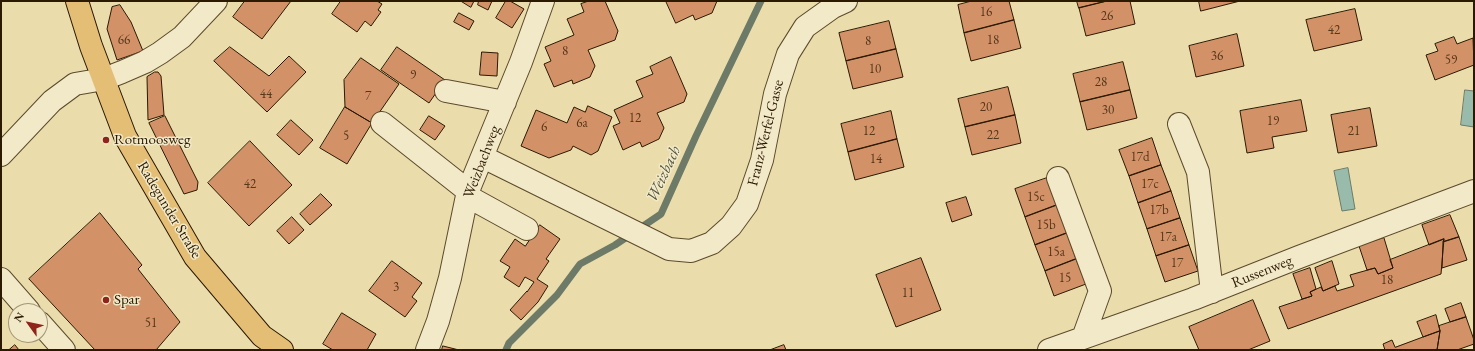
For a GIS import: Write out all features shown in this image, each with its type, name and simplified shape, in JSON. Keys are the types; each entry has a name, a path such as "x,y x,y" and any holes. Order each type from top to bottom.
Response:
{"main road":[{"name":"Radegunder Straße","path":"77,1 91,46 125,136 196,257 262,336 282,350"}],"street":[{"path":"1,155 52,101 76,84 104,79 145,62 162,52 182,37 216,1"},
{"name":"Weizbachweg","path":"427,350 438,321 450,278 468,193 505,102 543,1"},
{"name":"Franz-Werfel-Gasse","path":"483,157 669,249 691,251 712,243 731,226 747,204 760,167 775,94 788,54 805,27 833,7 846,1"},
{"path":"446,91 505,102"},
{"path":"382,123 468,193 527,229"},
{"path":"1179,124 1198,172 1212,292"},
{"path":"1058,178 1100,291 1083,338"},
{"name":"Russenweg","path":"1049,350 1212,292 1299,257 1474,191"},
{"path":"1,279 23,303"},
{"path":"48,332 64,350"}],"shaded area":[{"path":"1465,90 1474,91 1474,127 1461,125"},
{"path":"1348,168 1355,209 1342,211 1334,171"}],"building":[{"path":"245,1 291,1 262,39 233,17"},
{"path":"341,1 377,1 382,4 378,10 381,12 371,26 365,21 357,32 332,14"},
{"path":"461,1 474,1 471,7"},
{"path":"479,1 492,1 488,10 478,5"},
{"path":"506,1 510,1 524,9 512,28 496,18"},
{"path":"589,1 605,1 618,31 615,40 588,50 595,66 590,77 573,84 572,80 554,87 544,64 551,61 545,47 574,35 567,19 584,12 581,4"},
{"path":"666,1 717,1 712,13 695,20 693,15 676,23"},
{"path":"972,1 1009,1 1014,20 964,33 958,5"},
{"path":"1077,1 1107,1 1079,8"},
{"path":"1107,1 1130,1 1135,24 1086,36 1079,8"},
{"path":"1199,1 1240,1 1201,11"},
{"path":"120,5 131,22 143,51 117,60 107,29 112,7"},
{"path":"1355,9 1362,40 1314,51 1306,20"},
{"path":"459,13 474,21 469,30 454,22"},
{"path":"1014,20 1021,48 971,61 964,33"},
{"path":"889,21 896,49 846,61 839,33"},
{"path":"1237,34 1244,66 1196,77 1189,46"},
{"path":"1454,37 1457,44 1473,38 1474,65 1435,80 1426,55 1438,51 1435,44"},
{"path":"230,47 269,76 289,56 306,72 267,112 214,61"},
{"path":"397,47 445,80 429,103 381,70"},
{"path":"896,49 903,77 853,89 846,61"},
{"path":"482,52 498,53 497,76 480,75"},
{"path":"671,57 687,94 684,102 657,113 664,128 659,139 642,147 640,142 623,150 613,126 620,123 614,110 643,97 636,81 653,74 650,67"},
{"path":"361,58 399,84 372,123 345,107 344,80"},
{"path":"1123,62 1130,90 1080,102 1073,74"},
{"path":"155,72 158,72 161,76 164,115 148,120 147,77"},
{"path":"1008,87 1015,115 965,127 958,99"},
{"path":"1130,90 1137,118 1087,130 1080,102"},
{"path":"1301,100 1307,131 1272,137 1274,148 1247,153 1240,111"},
{"path":"588,106 612,117 598,151 591,155 573,146 571,150 549,158 521,146 536,110 567,123 574,107 585,112"},
{"path":"345,107 372,123 347,164 320,148"},
{"path":"1370,108 1377,146 1338,153 1331,115"},
{"path":"891,111 897,139 848,152 841,124"},
{"path":"1015,115 1021,143 972,155 965,127"},
{"path":"165,116 198,182 197,190 184,194 149,123"},
{"path":"429,116 445,126 435,140 420,130"},
{"path":"291,120 313,140 299,155 277,135"},
{"path":"1152,138 1161,165 1129,176 1119,150"},
{"path":"897,139 904,167 855,180 848,152"},
{"path":"250,141 292,185 249,226 208,183"},
{"path":"1161,165 1171,191 1138,203 1129,176"},
{"path":"1047,178 1057,205 1025,217 1015,189"},
{"path":"1171,191 1180,218 1147,229 1138,203"},
{"path":"321,194 332,205 310,225 300,214"},
{"path":"966,197 972,215 952,222 946,203"},
{"path":"1057,205 1067,233 1035,245 1025,217"},
{"name":"Spar","path":"100,213 142,265 138,269 180,322 156,350 95,350 29,279"},
{"path":"1450,215 1459,237 1443,242 1444,239 1429,245 1422,225"},
{"path":"292,217 304,230 289,244 277,231"},
{"path":"1180,218 1189,245 1156,256 1147,229"},
{"path":"540,225 560,239 546,259 549,261 537,279 548,286 538,302 521,320 510,310 534,282 525,277 519,287 504,277 510,267 500,261 515,239 525,246"},
{"path":"1067,233 1076,259 1045,271 1035,245"},
{"path":"1459,237 1467,260 1442,268 1443,242"},
{"path":"1384,238 1393,268 1378,274 1375,268 1367,270 1359,246"},
{"path":"1444,239 1441,274 1288,329 1279,307 1312,296 1310,292 1321,287 1323,291 1335,286 1337,291 1354,286 1350,275 1375,268 1378,274 1393,268 1390,260"},
{"path":"1189,245 1198,271 1165,282 1156,256"},
{"path":"921,258 941,310 896,327 876,275"},
{"path":"1076,259 1086,284 1054,296 1045,271"},
{"path":"392,261 422,283 412,297 417,301 405,317 369,291"},
{"path":"1332,261 1339,284 1323,291 1315,268"},
{"path":"1310,268 1316,289 1310,292 1312,296 1302,299 1293,274"},
{"path":"1253,300 1270,341 1248,350 1199,350 1189,327"},
{"path":"1461,303 1466,317 1450,322 1445,309"},
{"path":"342,313 376,334 367,350 333,350 323,344"},
{"path":"1436,315 1440,331 1423,337 1417,322"},
{"path":"1466,317 1474,344 1457,350 1437,350 1440,331 1439,326"},
{"path":"1440,331 1437,350 1385,350 1383,344 1392,340 1395,347"},
{"path":"15,345 19,350 9,350"},
{"path":"784,345 786,350 770,350"},
{"path":"443,346 459,350 442,350"}],"waterway":[{"name":"Weizbach","path":"506,350 509,343 557,295 580,264 615,245 661,214 696,136 761,1"}],"place":[{"name":"Rotmoosweg","path":"106,140"},
{"name":"Spar","path":"106,300"}]}
